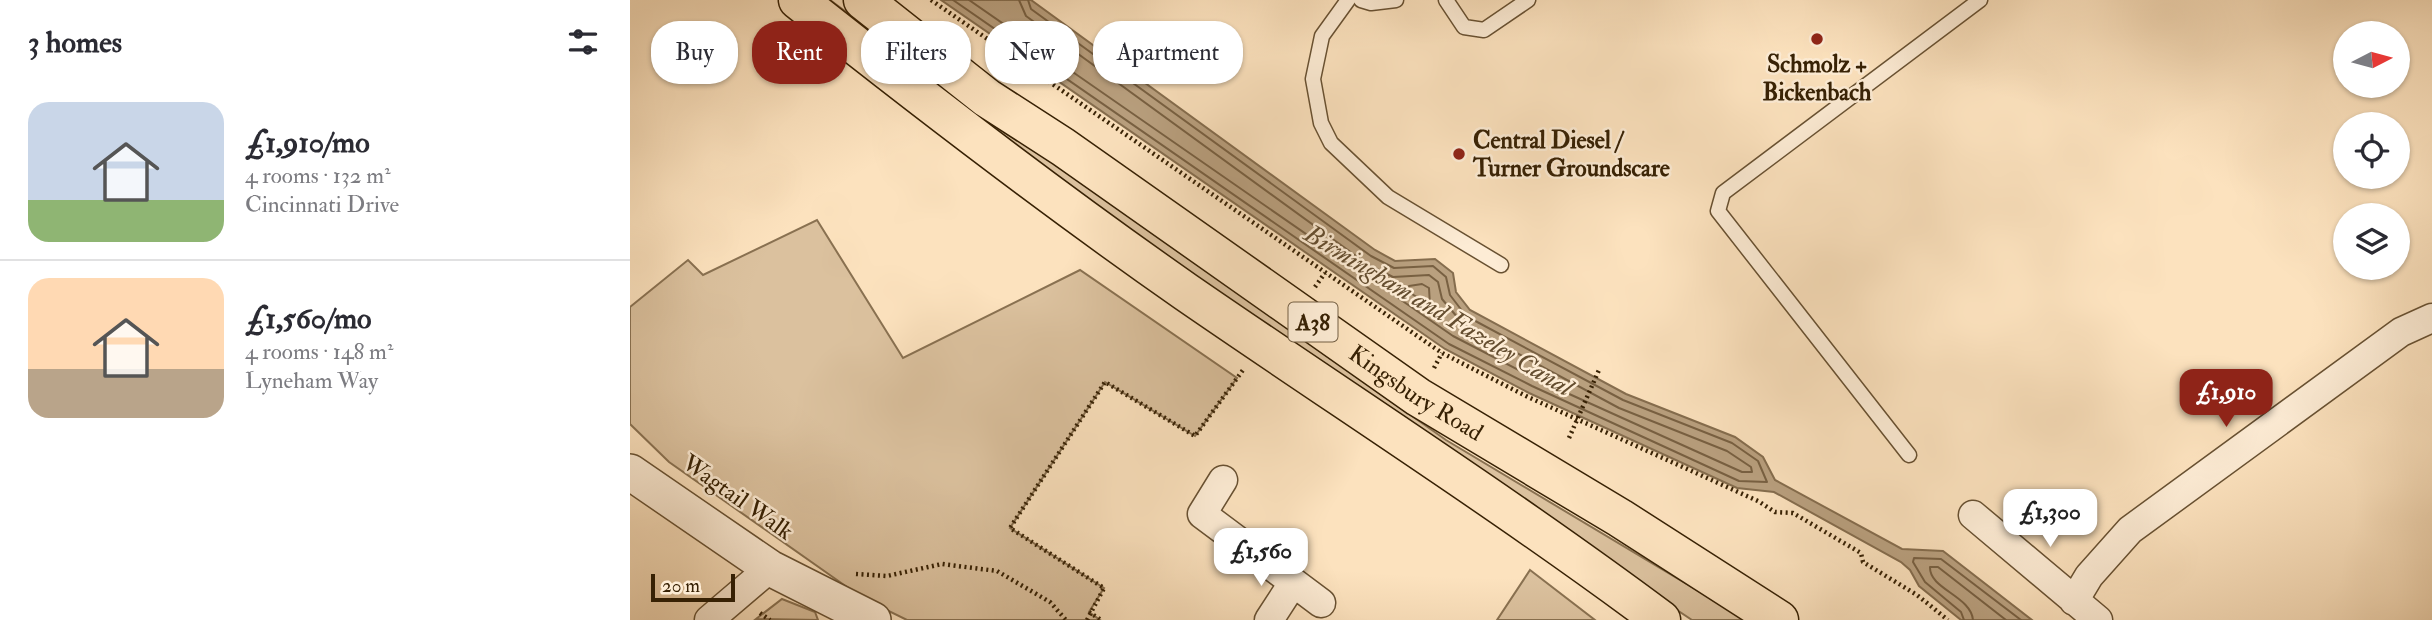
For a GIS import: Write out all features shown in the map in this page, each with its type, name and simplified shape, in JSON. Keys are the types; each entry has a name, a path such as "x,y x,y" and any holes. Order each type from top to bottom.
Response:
{"highway":[{"name":"Kingsbury Road","path":"798,0 940,114 1261,343 1589,567 1661,620"},
{"name":"Kingsbury Road","path":"863,0 987,98 1063,147 1418,397 1620,518 1779,620"}],"street":[{"path":"2074,601 2089,576 2130,530 2401,332 2432,318"},
{"path":"630,472 770,568 873,620"},
{"path":"1223,480 1202,514 1321,603"},
{"path":"1973,515 2098,620"},
{"path":"709,620 770,568"},
{"path":"1269,620 1293,583"}],"lane":[{"path":"1349,0 1322,36 1313,79 1321,123 1331,143 1388,197 1501,265"},
{"path":"1361,0 1371,3 1396,0"},
{"path":"1446,0 1464,27 1484,30 1528,0"},
{"path":"1909,454 1718,211 1723,193 1980,0"}],"path":[{"path":"931,0 1442,353 1528,397 1758,501 1775,512 1793,513 1861,553 1863,562 1917,595 1948,620"},
{"path":"1087,620 1104,588 1010,528 1105,382 1195,436 1261,343"},
{"path":"1569,438 1599,370"},
{"path":"850,574 887,576 942,564 997,571 1050,601 1066,620"},
{"path":"1089,612 1101,620"}],"shaded area":[{"path":"815,0 830,0 861,23 861,33"},
{"path":"930,84 943,84 1446,440 1747,620 1692,620 1385,415"},
{"path":"817,220 903,358 1080,270 1237,378 1195,436 1105,382 1010,528 1104,588 1089,612 1100,620 907,620 864,599 669,462 630,424 630,307 688,260 703,275"},
{"path":"1530,570 1595,620 1497,620"},
{"path":"782,599 815,612 818,620 756,619"}],"water":[{"path":"941,0 1031,0 1060,21 985,21 985,30"},
{"name":"Birmingham and Fazeley Canal","path":"1079,35 1093,45 1093,84 1147,84 1375,250 1395,261 1435,259 1453,273 1456,292 1470,310 1626,394 1735,437 1763,457 1775,480 1902,549 1943,551 2032,620 1961,620 1919,586 1910,570 1901,562 1774,492 1737,488 1529,393 1445,349 1062,84 1079,84"}],"place":[{"name":"Schmolz + Bickenbach","path":"1817,39"},
{"name":"Central Diesel / Turner Groundscare","path":"1459,154"}]}
